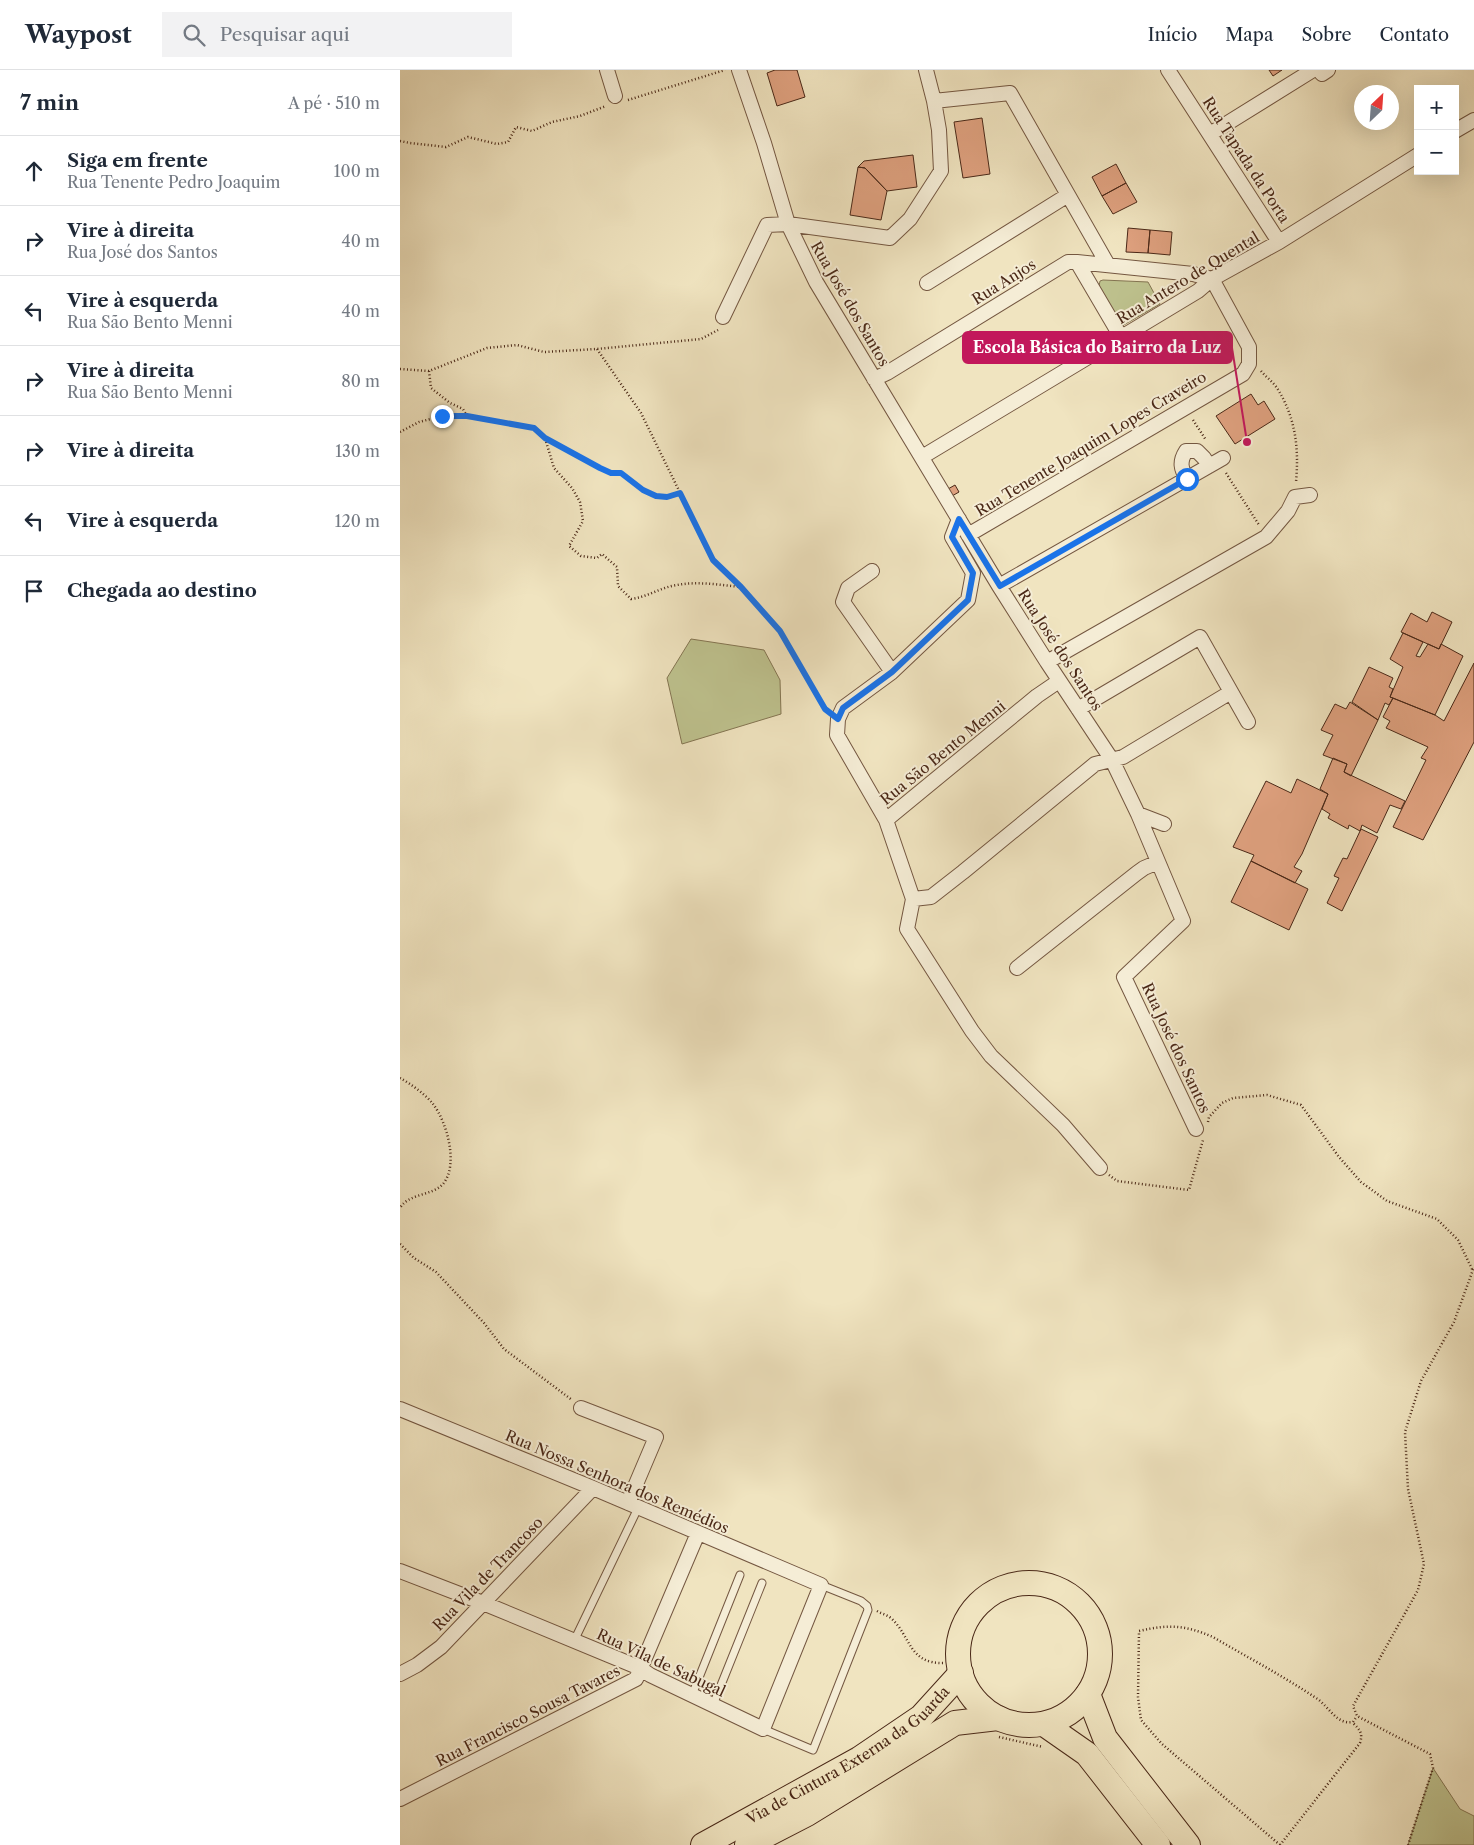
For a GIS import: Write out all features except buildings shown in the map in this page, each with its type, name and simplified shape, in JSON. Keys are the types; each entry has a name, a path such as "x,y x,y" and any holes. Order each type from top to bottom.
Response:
{"highway":[{"name":"Via de Cintura Externa da Guarda","path":"747,1845 807,1814 956,1723 996,1727 1044,1724 1061,1718 1076,1708 1088,1694 1098,1673 1100,1650 1095,1627 1083,1607 1065,1593 1044,1584 1020,1583 998,1590 979,1603 966,1620 959,1641 960,1668 969,1692 996,1727"},
{"name":"Via de Cintura Externa da Guarda","path":"703,1845 859,1758 921,1717 960,1668"},
{"path":"1088,1694 1105,1738 1188,1845"},
{"path":"1044,1724 1087,1754 1158,1845"}],"street":[{"path":"606,70 616,101"},
{"name":"Rua José dos Santos","path":"739,70 764,143 788,224 816,282 968,535 1047,662 1112,760 1138,814 1183,922 1124,977 1202,1130"},
{"path":"723,317 767,225 788,224 890,238 910,219 941,171 939,130 926,70"},
{"name":"Rua Tapada da Porta","path":"1168,70 1279,242"},
{"path":"1210,134 1313,70"},
{"path":"1319,70 1322,74 1328,70"},
{"path":"934,101 1010,93 1108,265"},
{"path":"1457,130 1474,120"},
{"name":"Rua Antero de Quental","path":"922,456 1198,291 1212,279 1279,242 1414,158"},
{"path":"926,283 1068,196"},
{"name":"Rua Anjos","path":"874,379 887,374 1068,262 1077,262"},
{"path":"1077,262 1194,274 1212,279 1249,347 1249,364"},
{"path":"1077,262 1121,337"},
{"name":"Rua Tenente Joaquim Lopes Craveiro","path":"968,535 1243,374 1249,364"},
{"path":"1187,479 1181,470 1181,458 1186,451 1197,451 1209,466"},
{"path":"1000,586 1223,458"},
{"path":"1047,662 1266,537 1288,511 1295,497 1310,495"},
{"path":"838,719 843,708 892,672 968,600 973,573 952,537 959,519"},
{"path":"872,571 848,588 842,602 892,672"},
{"path":"1078,709 1200,637 1248,722"},
{"name":"Rua São Bento Menni","path":"838,719 837,735 886,820 1037,696 1060,681"},
{"path":"913,899 931,897 1095,764 1123,757 1231,692"},
{"path":"1138,814 1164,824"},
{"path":"886,820 913,899 907,929 972,1031 991,1056 1063,1125 1100,1168"},
{"path":"1017,968 1136,873 1158,862"},
{"path":"581,1408 656,1438 633,1506"},
{"name":"Rua Nossa Senhora dos Remédios","path":"400,1409 593,1488 821,1585"},
{"name":"Rua Vila de Trancoso","path":"400,1674 417,1665 441,1647 593,1488"},
{"name":"Rua Francisco Sousa Tavares","path":"400,1799 636,1679 698,1533"},
{"name":"Rua Vila de Sabugal","path":"400,1571 640,1668 650,1675 763,1728"},
{"path":"763,1728 821,1585"}],"lane":[{"path":"574,1641 633,1506"},
{"path":"692,1695 740,1575"},
{"path":"713,1705 762,1584"},
{"path":"763,1728 813,1750 866,1614 867,1606 821,1585"}],"path":[{"path":"400,141 446,147 468,137 497,144 508,142 516,127 532,131 552,122 580,116 616,101 725,70"},
{"path":"400,369 429,371 487,348 517,345 544,352 702,340 718,330 723,317"},
{"path":"597,349 641,414 713,560 741,587 780,631 825,709 838,719"},
{"path":"1249,364 1259,370 1277,388 1291,419 1298,445 1295,497"},
{"path":"429,371 431,388 450,403 463,409 467,416"},
{"path":"400,432 419,422 442,416 467,416 534,428 545,438 600,468 611,473 621,473 643,490 656,496 667,497 680,493"},
{"path":"545,438 554,468 572,488 580,502 583,522 569,546 580,556 597,558 602,554 617,567 618,586 632,599 642,598 675,585 703,583 741,587"},
{"path":"1239,492 1266,537"},
{"path":"400,1078 433,1104 444,1122 450,1153 450,1170 442,1184 434,1190 416,1196 400,1208"},
{"path":"1100,1168 1117,1181 1189,1190 1202,1130 1209,1116 1222,1103 1232,1098 1267,1095 1302,1105 1339,1156 1361,1182 1388,1201 1437,1219 1458,1240 1473,1268 1454,1322 1421,1381 1405,1432 1408,1490 1424,1564 1418,1590 1354,1706 1357,1716 1430,1754 1433,1768 1408,1845"},
{"path":"400,1244 414,1258 436,1272 484,1322 504,1350 581,1408"},
{"path":"867,1606 893,1620 910,1648 923,1659 932,1663 960,1668"},
{"path":"1353,1722 1361,1731 1360,1743 1280,1845 1162,1744 1141,1720 1138,1697 1139,1631 1158,1626 1176,1625 1196,1630 1213,1637 1318,1699 1340,1721 1353,1722 1357,1716"},
{"path":"996,1727 1052,1749"}],"green space":[{"path":"1100,281 1148,282 1160,304 1122,326 1099,286"},
{"path":"691,639 764,650 780,680 781,714 682,744 667,678"},
{"path":"1433,1768 1460,1809 1474,1816 1474,1845 1408,1845"}],"place":[{"name":"Escola Básica do Bairro da Luz","path":"1247,442"}],"route":[{"path":"442,416 467,416 534,428 545,438 600,468 611,473 621,473 643,490 656,496 667,497 680,493 713,560 741,587 780,631 825,709 838,719 843,708 892,672 968,600 973,573 952,537 959,519 1000,586 1187,479"}]}
